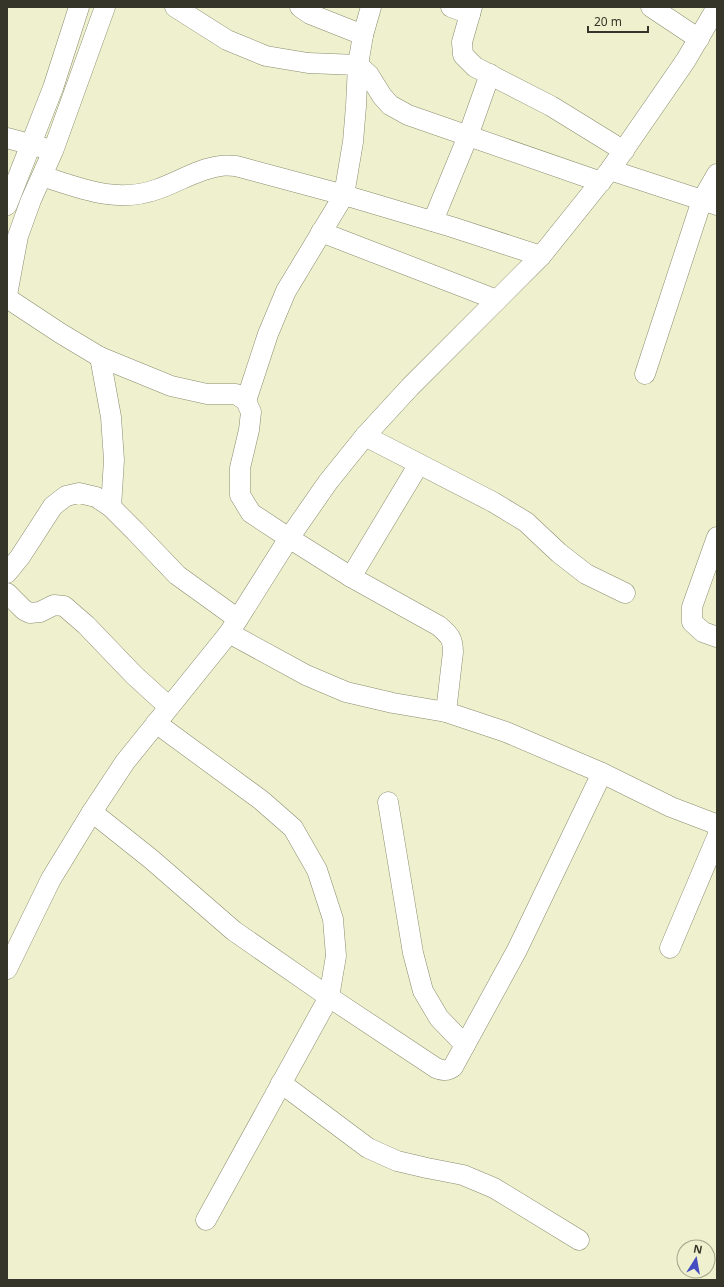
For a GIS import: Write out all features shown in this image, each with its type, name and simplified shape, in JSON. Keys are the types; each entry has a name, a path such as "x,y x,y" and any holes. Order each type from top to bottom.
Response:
{"street":[{"path":"79,7 53,88 42,148 42,176 31,200 18,236 7,296 60,333 100,357 171,386 207,394 236,394 246,401 251,412 249,430 240,468 240,495 251,513 351,577 439,626 449,634 453,642 453,652 446,712"},
{"path":"7,205 42,148 105,7"},
{"path":"175,7 227,40 266,56 308,63 358,65 369,75 382,96 390,105 408,115 468,136 606,176 710,202"},
{"path":"300,7 310,14 363,35"},
{"path":"246,401 268,334 286,291 344,195 353,142 358,65 363,35 372,7"},
{"path":"451,7 471,10 462,42 463,56 475,67 551,106 624,151"},
{"path":"651,7 699,39"},
{"path":"7,969 52,880 92,812 125,762 234,626 289,538 328,482 365,436 410,387 541,256 606,176 624,151 686,60 717,7"},
{"path":"433,221 468,136 490,74"},
{"path":"7,138 42,148"},
{"path":"42,176 95,193 129,196 157,189 201,171 221,166 236,166 433,221 541,256"},
{"path":"645,374 710,202 717,174"},
{"path":"321,232 497,300"},
{"path":"100,357 111,418 114,460 111,507"},
{"path":"365,436 493,502 526,522 559,554 586,574 625,593"},
{"path":"351,577 419,464"},
{"path":"7,573 20,557 53,506 66,496 79,493 96,497 111,507 177,575 234,626 306,675 346,692 393,703 446,712 506,732 602,773 671,807 713,823 717,827"},
{"path":"717,536 692,607 692,622 703,632 717,637"},
{"path":"7,593 24,610 30,613 40,612 54,605 64,606 86,625 134,676 168,707"},
{"path":"156,723 261,800 293,828 317,870 333,919 336,956 329,997 206,1220"},
{"path":"92,812 151,859 234,931 329,997 442,1071 449,1070 453,1067 465,1045 516,950 602,773"},
{"path":"388,802 413,953 423,992 439,1018 465,1045"},
{"path":"670,948 717,836"},
{"path":"281,1083 368,1148 397,1161 463,1175 494,1188 579,1240"}]}
